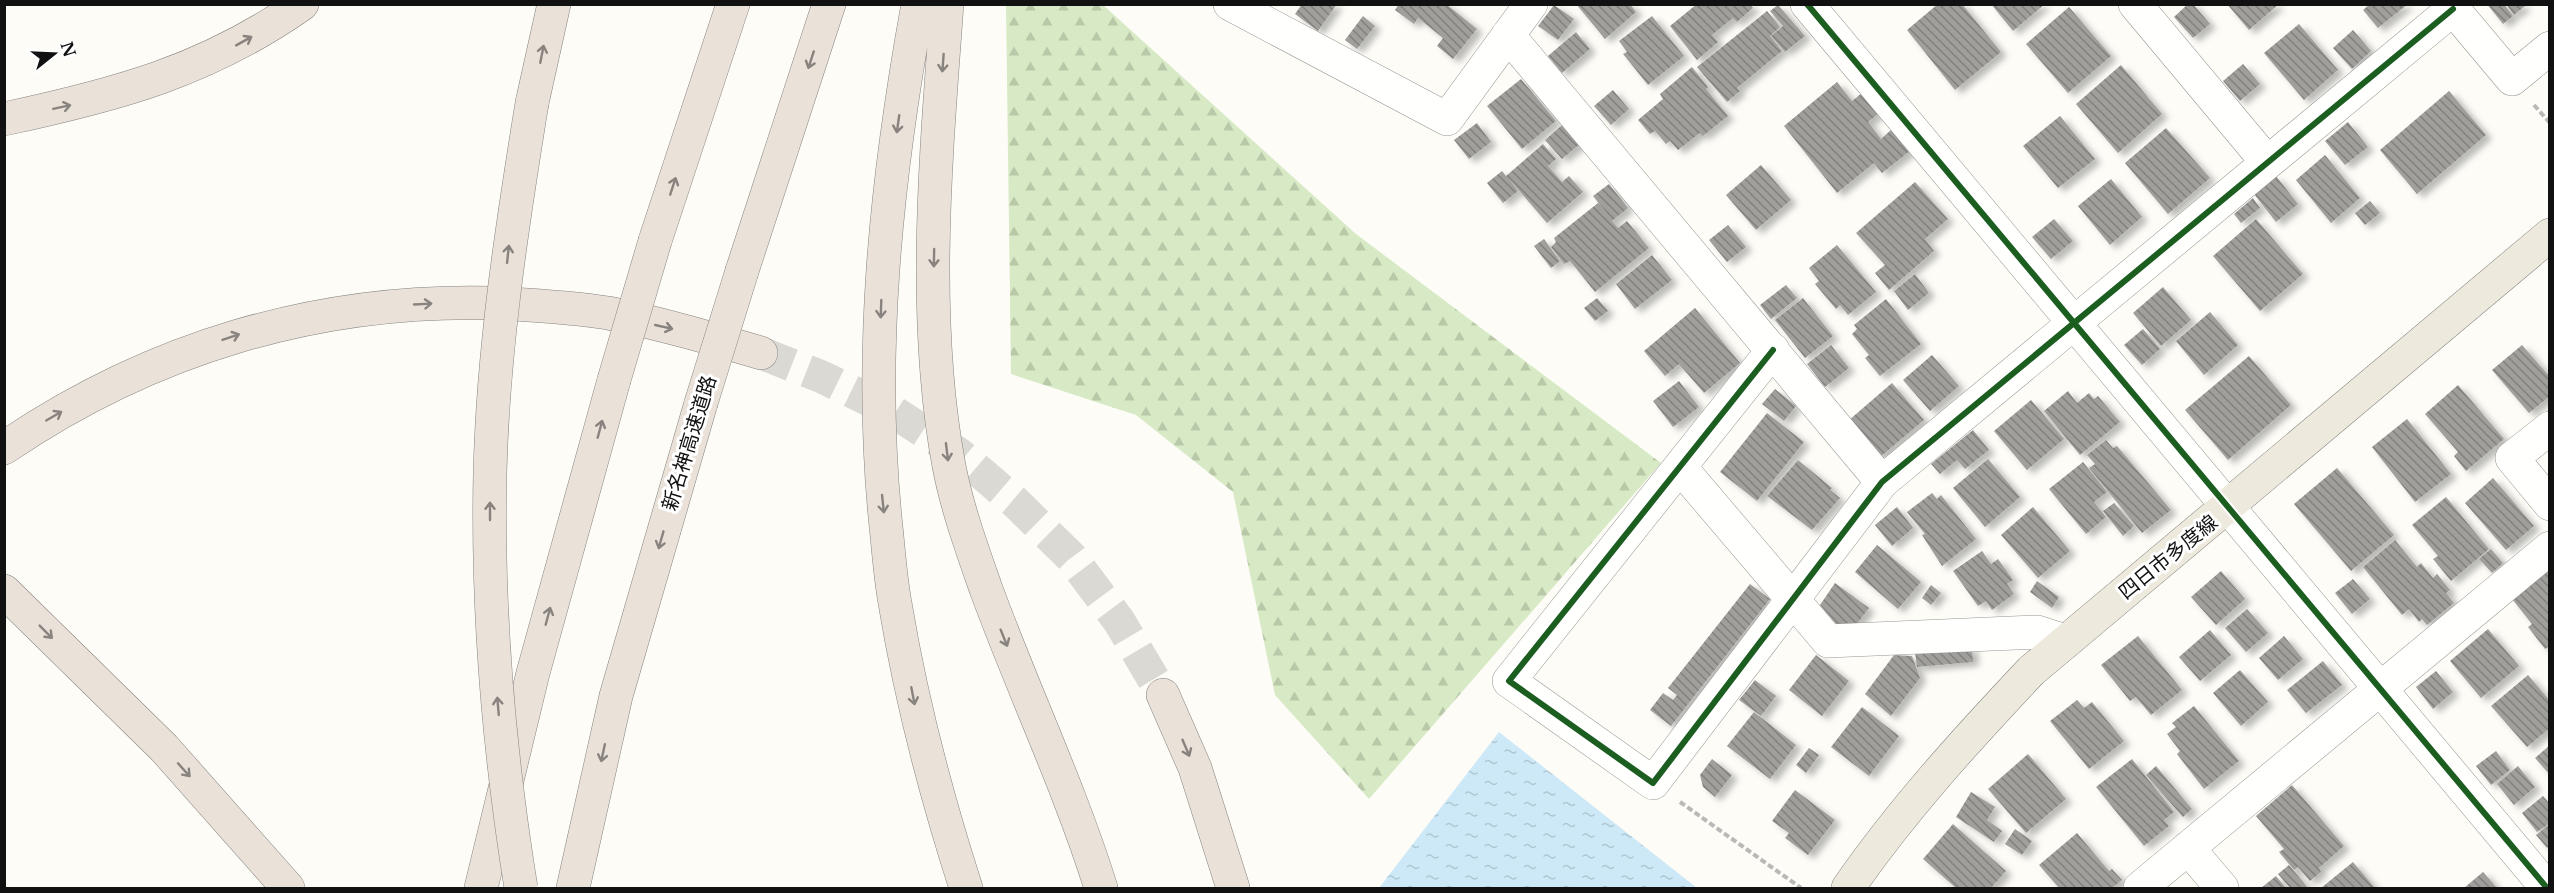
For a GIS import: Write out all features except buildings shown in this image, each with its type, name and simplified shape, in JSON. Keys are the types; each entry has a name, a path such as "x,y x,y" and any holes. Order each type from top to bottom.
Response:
{"highway":[{"path":"4,119 74,105 144,85 189,68 211,59 265,29 302,4"},
{"path":"521,888 510,820 497,699 491,586 490,472 509,247 532,103 554,4"},
{"path":"481,888 533,673 614,380 655,241 733,4"},
{"name":"新名神高速道路","path":"573,888 616,696 701,403 829,4"},
{"path":"918,4 889,188 878,387 882,492 894,602 917,716 945,822 966,888"},
{"path":"947,4 939,114 934,262 936,367 949,467 972,552 998,623 1068,792 1101,888"},
{"path":"4,448 101,389 165,360 259,329 311,317 385,306 458,302 526,304 607,313 761,353"},
{"path":"4,591 164,748 288,888"},
{"path":"1163,695 1195,768 1233,888"}],"main road":[{"name":"四日市多度線","path":"1848,888 1876,849 1976,729 2031,671 2550,235"}],"street":[{"path":"1244,8 1447,119 1531,4"},
{"path":"1807,4 2547,888"},
{"path":"2135,4 2267,162"},
{"path":"1773,350 1509,681 1653,783 1882,482 2451,7 2512,80 2550,48"},
{"path":"1508,35 1882,482"},
{"path":"2550,428 2512,458 2550,504"},
{"path":"1680,467 1828,641 2037,632 2066,641"},
{"path":"2140,888 2550,548"},
{"path":"2188,848 2222,888"}],"path":[{"path":"1653,783 1802,888"}],"green space":[{"path":"1006,5 1103,5 1356,234 1661,463 1369,799 1275,695 1233,492 1136,415 1011,374"}],"water":[{"path":"1499,732 1697,888 1379,888"}],"tunnel":[{"path":"761,353 822,377 892,411 959,454 1014,501 1071,557 1119,621 1163,695"}],"cycle path":[{"path":"1807,4 2547,888"},
{"path":"1773,350 1509,681 1653,783 1882,482 2453,9"}]}
